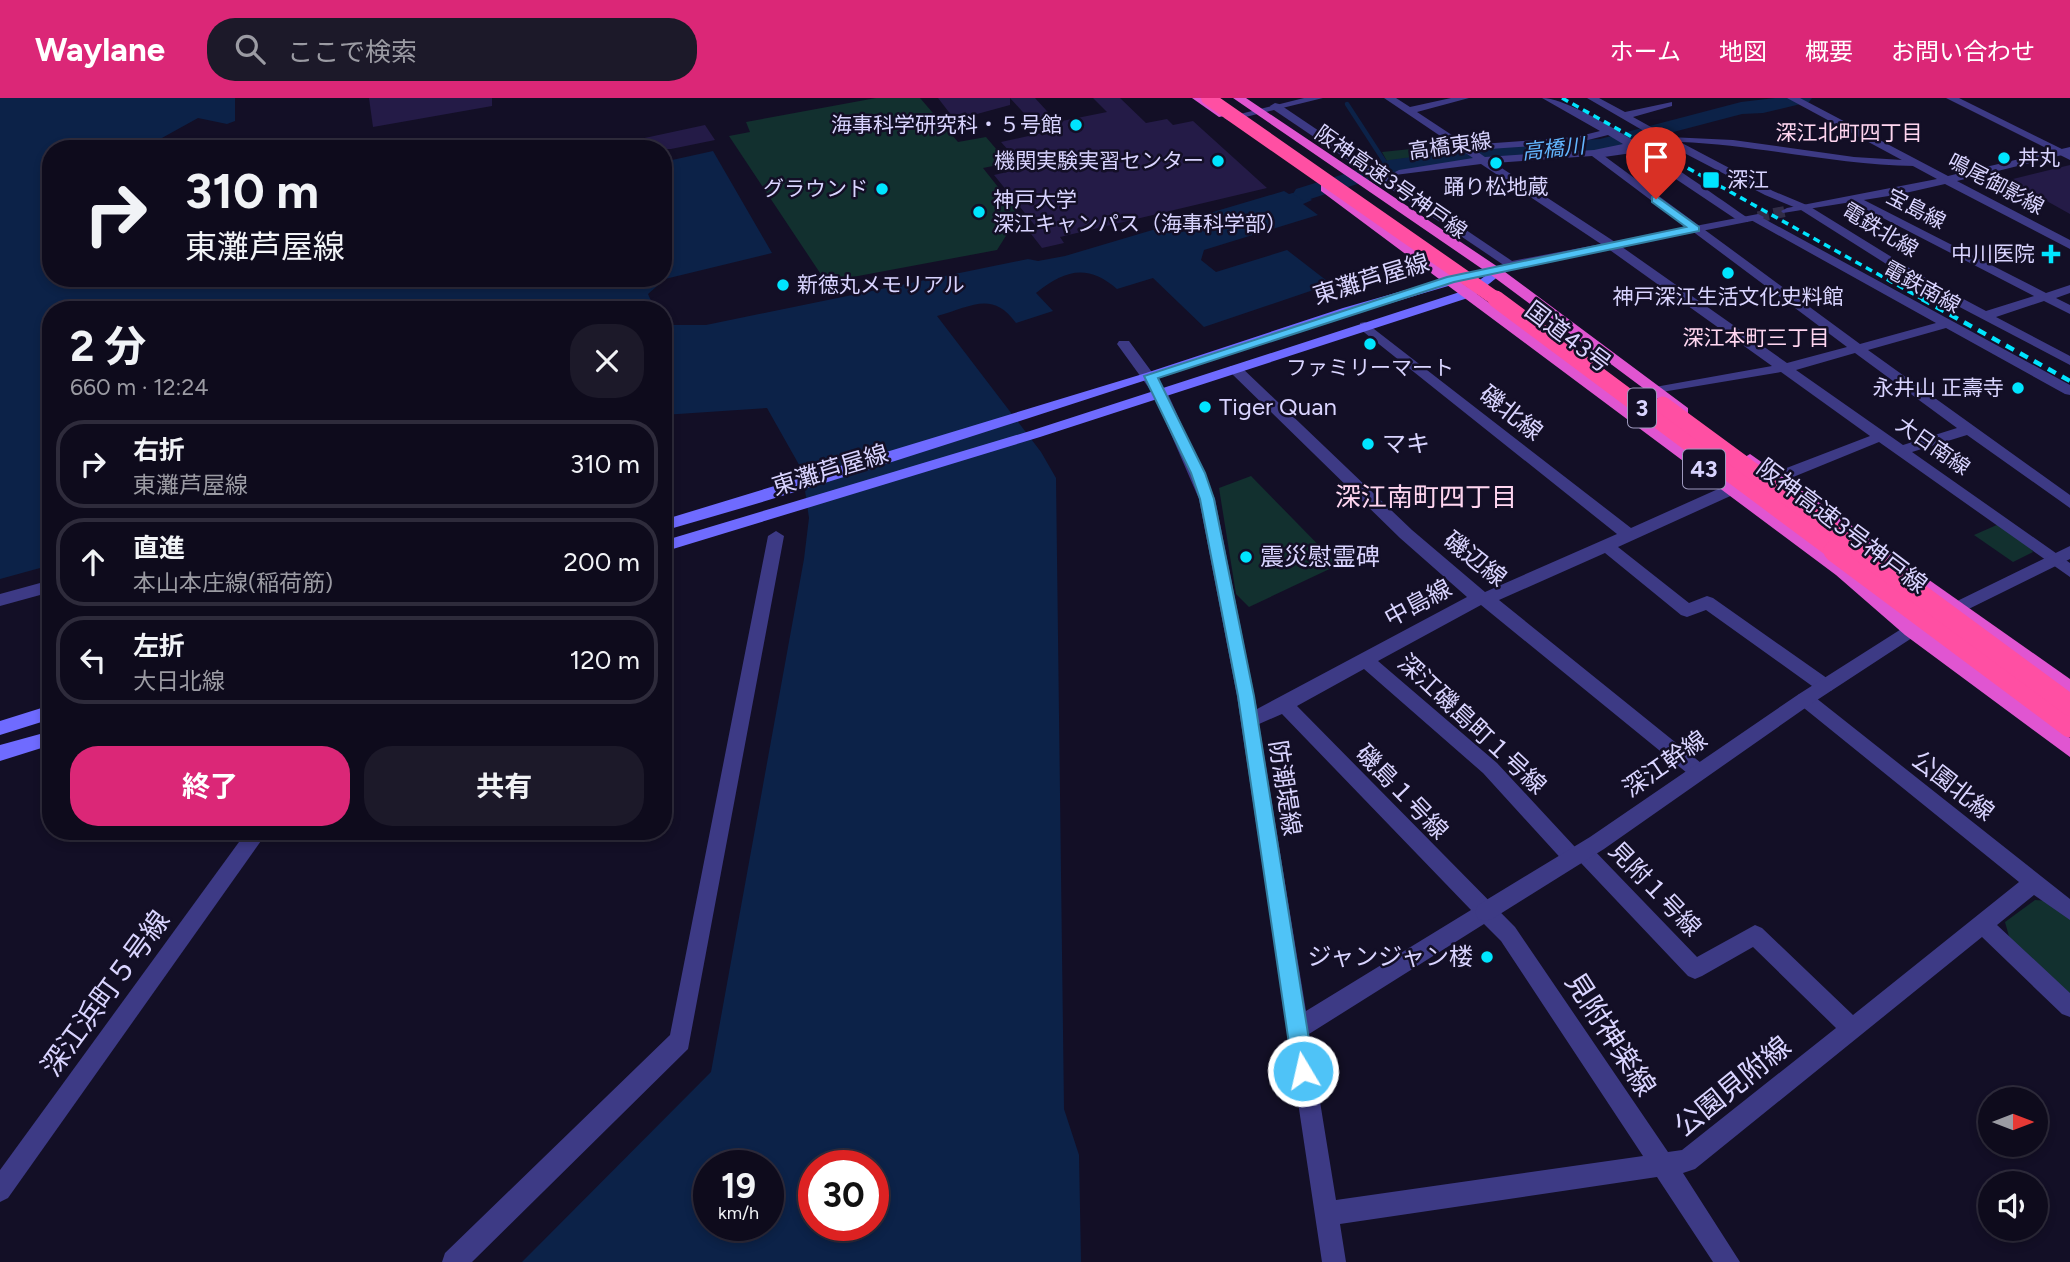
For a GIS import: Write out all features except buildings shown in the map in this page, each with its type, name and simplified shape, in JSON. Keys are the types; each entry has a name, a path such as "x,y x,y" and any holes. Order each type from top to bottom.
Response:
{"highway":[{"name":"国道43号","path":"1198,98 1470,293 1842,571 1912,630 2070,749"},
{"name":"阪神高速3号神戸線","path":"1208,98 1460,272 2070,727"},
{"name":"阪神高速3号神戸線","path":"1225,98 1395,211 1547,319 2070,705"},
{"name":"国道43号","path":"1239,98 1348,170 1365,176 1655,391 2070,690"}],"main road":[{"name":"東灘芦屋線","path":"672,523 1151,376 1451,279 1496,272"},
{"name":"東灘芦屋線","path":"672,544 1035,434 1470,293 1496,272"},
{"path":"0,728 42,715"},
{"path":"0,753 42,741"}],"street":[{"path":"1229,118 1318,98"},
{"name":"大日南線","path":"1389,98 1611,245 1902,450 2063,556 2070,571"},
{"path":"1407,111 1464,98"},
{"path":"1548,98 1610,132"},
{"path":"1592,98 1632,118 1665,139 1711,139 1872,164 1915,163"},
{"path":"1636,98 1654,107"},
{"path":"1951,98 2067,153"},
{"name":"鳴尾御影線","path":"1797,100 2070,244"},
{"path":"1632,118 1654,107 1668,104"},
{"path":"1276,106 1365,176 1383,177 1512,265"},
{"path":"1464,148 1576,139 1610,132"},
{"name":"電鉄南線","path":"1610,132 1747,218 1950,323 2070,391"},
{"name":"電鉄北線","path":"1665,139 1722,168 1748,170 1778,188 1769,193 1805,208 1933,288 2070,361"},
{"name":"高橋東線","path":"1399,173 1480,159 1595,154 1629,144"},
{"path":"1595,154 1634,150 1747,218"},
{"path":"1787,211 1856,200 2067,153"},
{"path":"1595,154 2070,503"},
{"name":"宝島線","path":"1856,200 2070,310"},
{"path":"1496,272 1512,265 1747,218"},
{"path":"1985,316 2070,289"},
{"path":"1655,391 1787,368 1950,323"},
{"name":"磯北線","path":"1365,326 1629,535"},
{"name":"防潮堤線","path":"1124,344 1151,376 1161,394 1207,499 1250,721 1334,1262"},
{"name":"磯辺線","path":"1235,369 1406,534 1699,772"},
{"path":"1902,450 1970,429"},
{"path":"1776,478 1882,436"},
{"name":"中島線","path":"1250,721 1284,705 1470,602 1483,599 1607,546 1732,489"},
{"path":"454,1262 680,1041 776,536"},
{"path":"1607,546 1687,611 1707,602 1825,686"},
{"name":"深江幹線","path":"1297,1029 1578,855 1805,699 1912,630 2063,556"},
{"path":"0,600 42,588"},
{"name":"深江磯島町１号線","path":"1365,660 1490,768 1578,855"},
{"name":"公園北線","path":"1805,699 2070,911"},
{"name":"磯島１号線","path":"1284,705 1485,912"},
{"name":"深江浜町５号線","path":"0,1189 252,840"},
{"name":"見附１号線","path":"1578,855 1695,969 1755,935 1851,1028"},
{"name":"公園見附線","path":"1326,1214 1662,1167 1688,1161 2035,882"},
{"name":"見附神楽線","path":"1485,912 1508,934 1530,964 1662,1167 1728,1262"},
{"path":"1982,924 2070,1007"}],"green space":[{"name":"グラウンド","path":"876,98 920,98 958,142 986,137 1008,163 983,168 1017,211 997,215 1009,231 997,250 826,282 729,136 750,132 746,122"},
{"path":"1450,145 1459,151 1387,161 1382,152"},
{"path":"1251,476 1338,565 1249,607 1236,594 1219,488"},
{"path":"1999,524 2029,545 2033,552 2013,562 1974,535"},
{"path":"2035,900 2049,901 2070,919 2070,996 2010,940 2005,922"}],"water":[{"path":"0,98 235,98 235,121 227,124 198,118 158,140 42,140 42,287 656,287 648,294 651,301 42,301 42,567 0,579"},
{"path":"713,151 772,253 672,277 672,160"},
{"path":"1284,191 1289,194 1300,191 1312,200 1303,204 1318,215 1204,250 1201,260 1216,272 1287,250 1331,284 1204,327 1153,278 1117,289 1096,275 1086,273 1066,275 1046,285 1036,293 1053,311 1016,323 1007,313 989,304 937,316 1041,452 1056,478 1064,1109 1079,1155 1081,1262 522,1262 711,1072 804,559 809,518 802,470 767,408 672,414 672,325 706,325 1028,259 1038,261 1065,256"}],"waterway":[{"name":"高橋川","path":"1304,194 1389,167 1505,151 1601,145 1741,108 1763,107 1802,98"},
{"path":"1347,104 1388,167"}],"tunnel":[{"path":"1758,217 1787,211"}],"railway":[{"path":"1562,98 1926,301"},
{"path":"1922,299 2070,381"}],"place":[{"name":"海事科学研究科・５号館","path":"1076,125"},
{"name":"丼丸","path":"2004,158"},
{"name":"機関実験実習センター","path":"1218,161"},
{"name":"踊り松地蔵","path":"1496,163"},
{"name":"深江","path":"1711,180"},
{"name":"グラウンド","path":"882,189"},
{"name":"神戸大学 深江キャンパス（海事科学部）","path":"979,212"},
{"name":"中川医院","path":"2051,254"},
{"name":"神戸深江生活文化史料館","path":"1728,273"},
{"name":"新徳丸メモリアル","path":"783,285"},
{"name":"ファミリーマート","path":"1370,344"},
{"name":"永井山 正壽寺","path":"2018,388"},
{"name":"Tiger Quan","path":"1205,407"},
{"name":"マキ","path":"1368,444"},
{"name":"震災慰霊碑","path":"1246,557"},
{"name":"ジャンジャン楼","path":"1487,957"}],"district":[{"name":"深江北町四丁目","path":"1849,133"},
{"name":"深江本町三丁目","path":"1756,338"},
{"name":"深江南町四丁目","path":"1426,497"}],"route":[{"path":"1303,1071 1246,696 1207,499 1198,473 1151,376 1451,279 1496,272 1512,265 1695,229 1656,199"}]}
